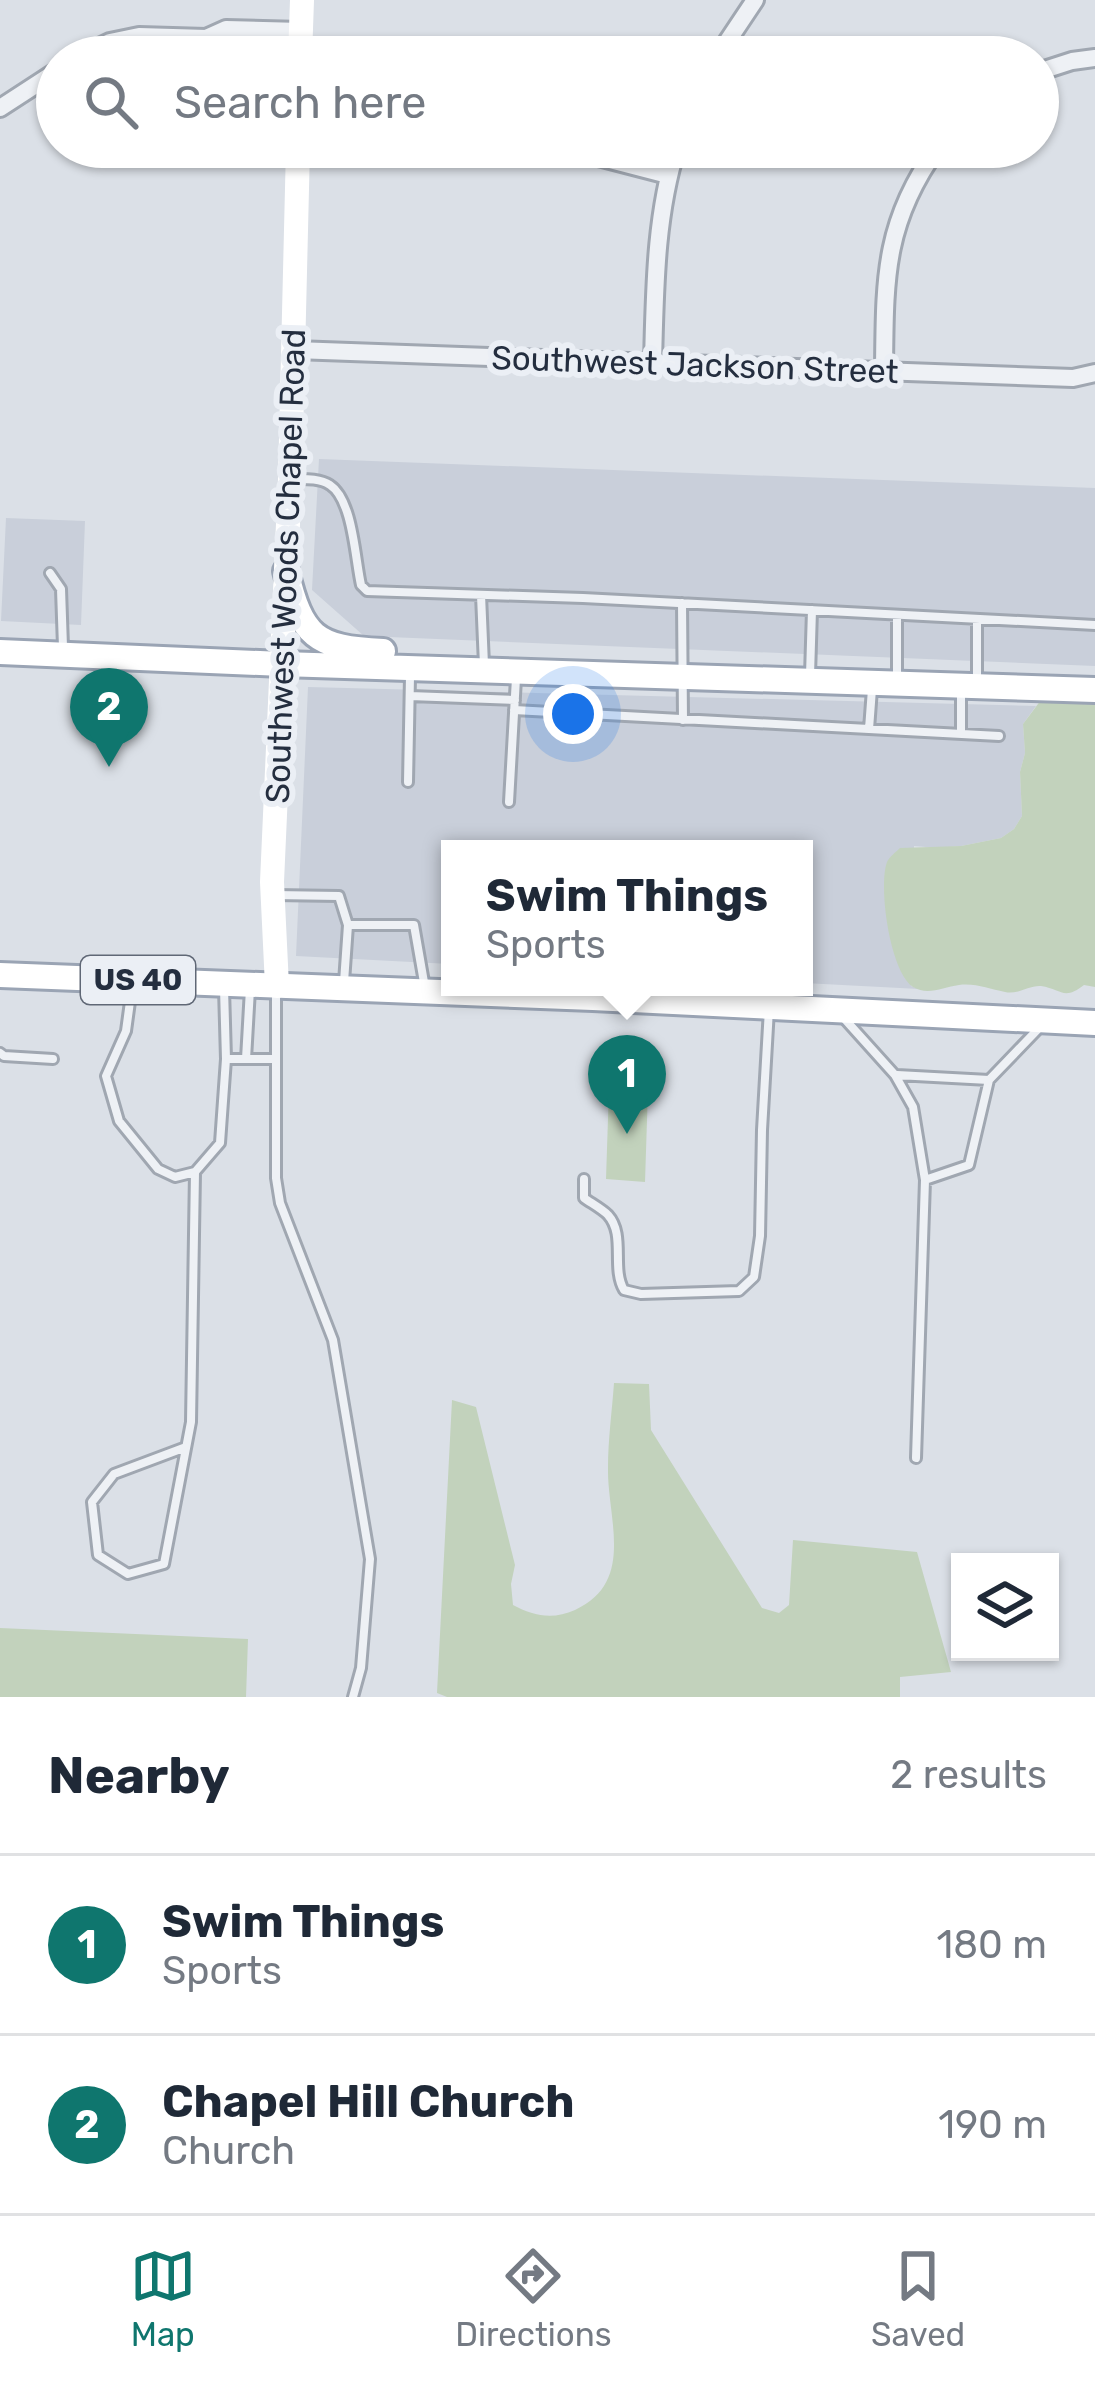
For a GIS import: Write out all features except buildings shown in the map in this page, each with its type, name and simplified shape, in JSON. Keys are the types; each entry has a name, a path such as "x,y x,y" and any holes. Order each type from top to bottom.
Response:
{"main road":[{"path":"300,36 302,0"},
{"name":"Southwest Woods Chapel Road","path":"277,986 273,895 298,168"},
{"path":"286,571 303,622 327,643 456,659 484,670"},
{"path":"0,652 1095,690"},
{"name":"US 40","path":"0,975 441,992"},
{"name":"US 40","path":"599,996 1095,1024"}],"street":[{"path":"731,36 754,0"},
{"path":"210,36 226,29 256,36"},
{"path":"1059,65 1095,58"},
{"path":"0,108 36,85"},
{"path":"641,168 668,175"},
{"path":"653,362 656,276 670,168"},
{"path":"884,370 890,250 901,211 923,168"},
{"name":"Southwest Jackson Street","path":"295,350 1073,378 1095,373"}],"lane":[{"path":"290,479 330,485 346,505 361,585 367,591 1095,625"},
{"path":"50,573 61,589 63,655"},
{"path":"482,595 484,670"},
{"path":"682,603 682,720"},
{"path":"810,680 812,610"},
{"path":"869,730 885,683 897,614"},
{"path":"961,734 977,619"},
{"path":"408,782 410,668"},
{"path":"509,802 517,671"},
{"path":"410,697 682,720 999,736"},
{"path":"273,895 339,896 348,925 344,988"},
{"path":"348,925 414,925 426,992"},
{"path":"133,980 127,1031 106,1076 118,1121 158,1169 175,1177 195,1172 220,1143 226,1059 224,984"},
{"path":"246,1059 250,985"},
{"path":"277,986 276,1178 280,1203 333,1340 370,1559 361,1668 353,1697"},
{"path":"584,1179 584,1198 610,1218 617,1236 617,1278 624,1290 641,1294 739,1291 754,1276 760,1236 770,1007"},
{"path":"838,1011 896,1075 913,1107 925,1180 916,1458"},
{"path":"925,1180 969,1165 989,1080 1046,1021"},
{"path":"0,1053 53,1059"},
{"path":"226,1059 276,1059"},
{"path":"896,1075 989,1080"},
{"path":"186,1447 114,1474 92,1502 98,1555 128,1574 164,1564 186,1447 195,1172"}],"shaded area":[{"path":"319,459 1095,488 1095,666 364,636 312,590"},
{"path":"6,518 85,521 81,625 1,621"},
{"path":"308,687 1036,706 1023,724 1022,816 1014,829 1001,838 961,846 914,846 911,986 919,989 813,983 813,840 441,840 441,964 296,956"}],"green space":[{"path":"1041,700 1095,702 1095,987 1084,985 1067,993 1041,986 1010,993 965,985 919,990 905,978 892,947 884,890 887,862 900,848 961,846 1001,838 1014,829 1022,816 1023,724"},
{"path":"609,1088 648,1089 645,1182 606,1179"},
{"path":"614,1383 649,1384 651,1430 762,1608 779,1613 789,1605 793,1540 917,1552 951,1672 900,1677 900,1697 447,1697 437,1693 452,1400 476,1407 515,1565 513,1605 551,1616 575,1610 594,1598 612,1566 608,1468"},
{"path":"0,1628 248,1639 246,1697 0,1697"}],"place":[{"name":"Chapel Hill Church","path":"109,767"},
{"name":"Swim Things","path":"627,1134"}]}
